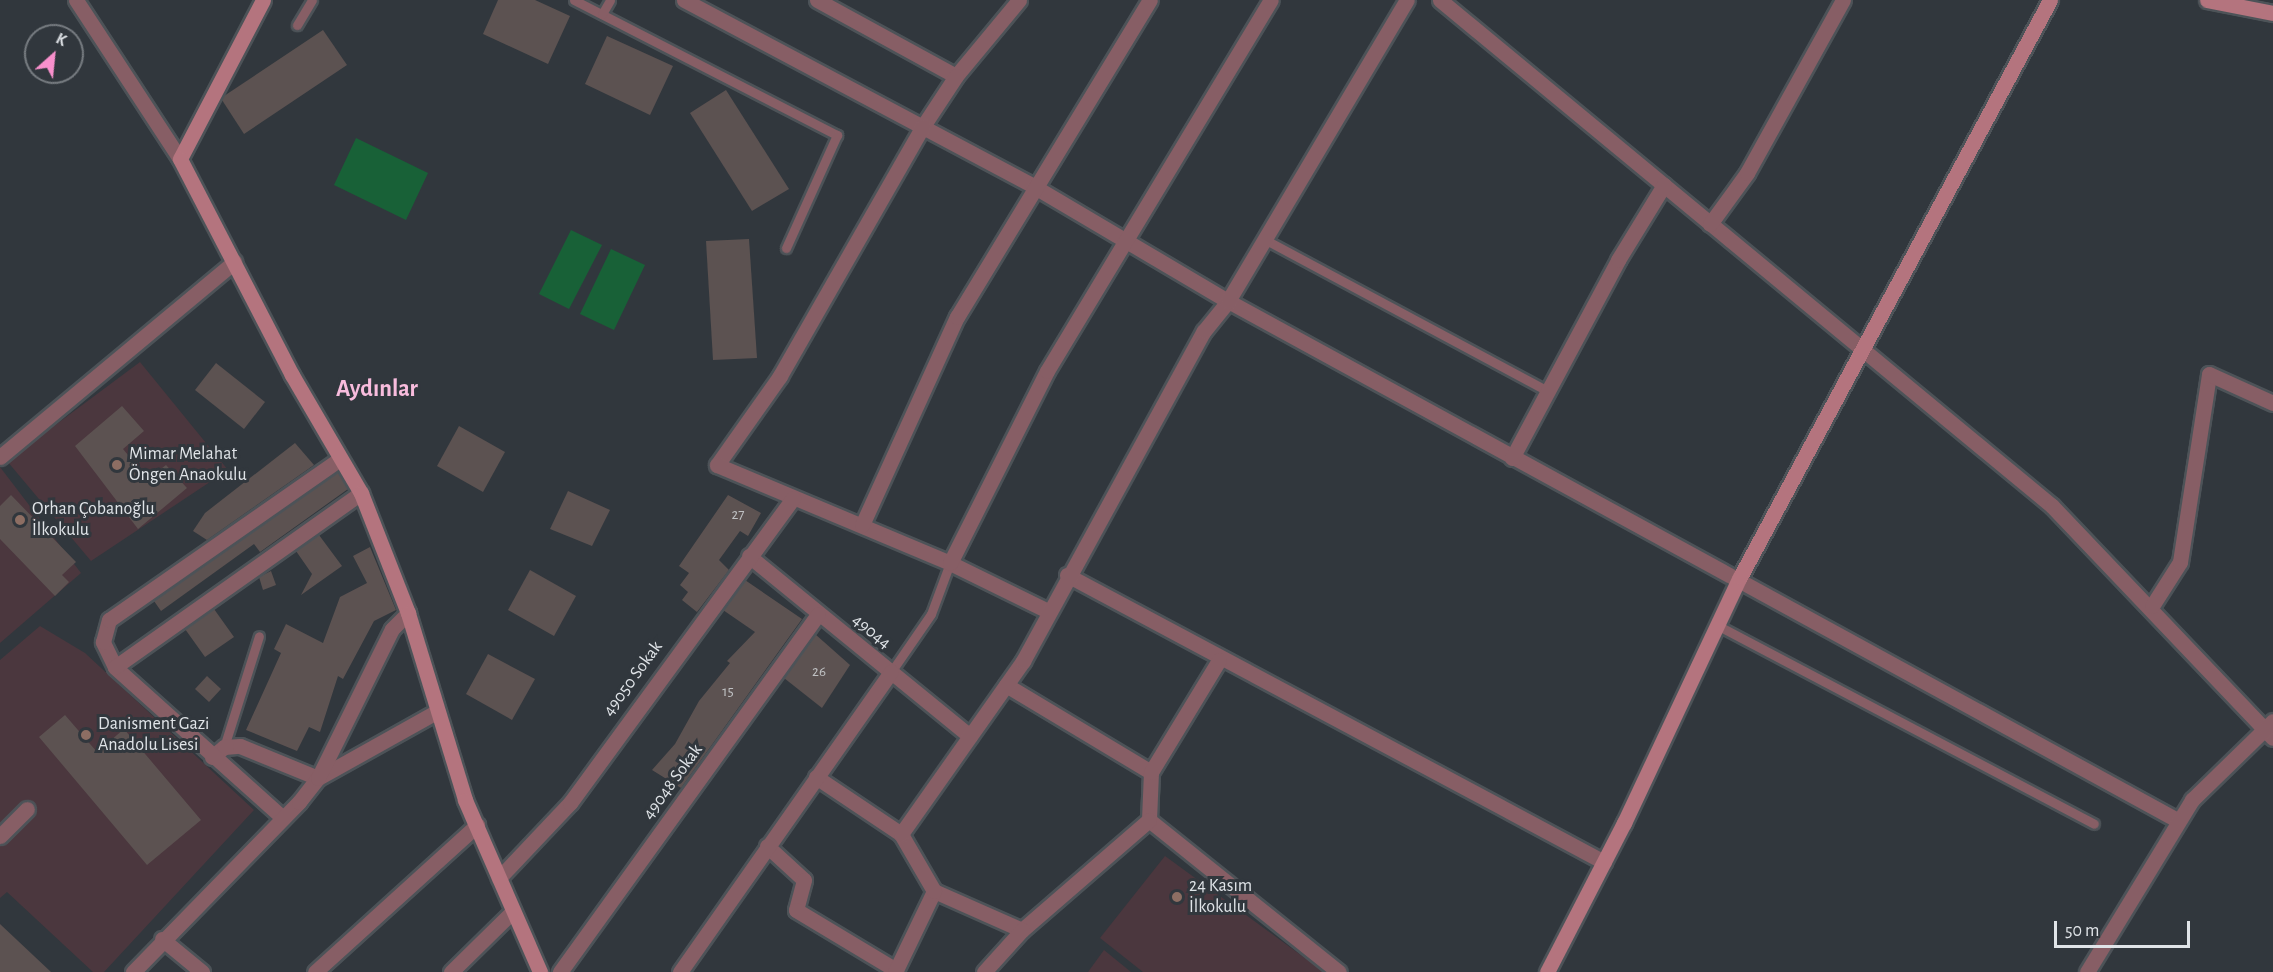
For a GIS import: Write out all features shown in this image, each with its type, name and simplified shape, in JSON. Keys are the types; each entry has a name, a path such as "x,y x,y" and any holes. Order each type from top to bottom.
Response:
{"main road":[{"path":"263,0 180,159 340,459 361,493 408,613 438,711 477,825 540,972"},
{"path":"1547,972 1604,862 1740,577 2050,0"},
{"path":"2207,0 2273,13"}],"street":[{"path":"76,0 180,159"},
{"path":"684,0 1035,187 1228,301 1512,458 1740,577 2177,820"},
{"path":"817,0 956,76"},
{"path":"1019,0 956,76 923,126 780,376 717,465 950,563 1048,611"},
{"path":"862,525 957,316 1150,0"},
{"path":"950,563 1009,441 1124,239 1271,0"},
{"path":"901,834 1006,685 1204,330 1228,301 1407,0"},
{"path":"1440,0 1862,351 2043,498 2152,606 2270,729 2177,820 2087,972"},
{"path":"1710,224 1747,173 1843,0"},
{"path":"1512,458 1664,186"},
{"path":"0,457 234,262"},
{"path":"2152,606 2180,562 2209,374 2273,402"},
{"path":"283,818 218,752 115,667 103,642 109,620 340,459"},
{"path":"115,667 361,493"},
{"name":"49050 Sokak","path":"499,878 570,803 748,556 793,498"},
{"name":"49044","path":"748,556 970,736"},
{"path":"1067,575 1219,660 1604,862"},
{"path":"133,972 162,939 283,818 318,778 392,629 408,613"},
{"name":"49048 Sokak","path":"560,972 818,614"},
{"path":"984,972 1022,930 1149,820 1151,772 1219,660"},
{"path":"680,972 891,672"},
{"path":"1006,685 1151,772"},
{"path":"318,778 438,711"},
{"path":"218,752 240,746 318,778"},
{"path":"816,777 901,834 934,891 1022,930"},
{"path":"0,836 27,810"},
{"path":"1149,820 1339,972"},
{"path":"315,972 477,825"},
{"path":"767,846 804,880 796,910 895,971 934,891"},
{"path":"451,972 513,911"},
{"path":"162,939 202,972"}],"lane":[{"path":"297,25 312,0"},
{"path":"574,0 837,135 786,248"},
{"path":"602,14 610,0"},
{"path":"1264,239 1547,392"},
{"path":"891,672 931,614 950,563"},
{"path":"1717,625 2094,824"},
{"path":"218,752 259,636"}],"shaded area":[{"name":"Mimar Melahat Öngen Anaokulu","path":"140,362 228,470 91,561 7,461"},
{"name":"Orhan Çobanoğlu İlkokulu","path":"0,467 81,573 0,643"},
{"name":"Danisment Gazi Anadolu Lisesi","path":"40,626 85,653 254,810 104,972 93,972 7,892 0,898 0,660"},
{"name":"24 Kasım İlkokulu","path":"1165,856 1324,972 1143,972 1100,938"},
{"path":"1104,950 1131,972 1088,972"}],"green space":[{"path":"356,138 428,173 406,220 334,185"},
{"path":"571,230 602,245 569,309 539,294"},
{"path":"611,249 645,265 614,330 580,314"}],"building":[{"path":"498,0 535,0 570,16 548,64 483,34"},
{"path":"323,30 347,65 244,134 222,100 224,96"},
{"path":"607,36 673,66 650,115 585,84"},
{"path":"726,90 789,189 752,211 690,113"},
{"path":"749,239 757,358 713,360 706,241"},
{"path":"216,363 265,402 244,429 195,390"},
{"path":"122,406 144,431 123,449 148,479 166,465 187,488 138,529 75,446"},
{"path":"459,426 505,452 483,492 437,466"},
{"path":"295,443 314,465 207,540 193,531 205,513"},
{"path":"338,472 348,489 260,552 254,544 161,611 154,601"},
{"path":"568,491 610,510 592,546 550,529"},
{"path":"11,495 76,562 62,575 69,582 55,596 0,539 0,506"},
{"path":"728,495 761,513 748,536 740,531 719,560 729,570 697,612 682,600 688,592 680,585 689,573 679,566"},
{"path":"319,535 342,566 301,595 312,574 296,551"},
{"path":"370,547 396,610 374,621 343,679 338,676 320,732 309,727 297,751 246,730 281,653 274,649 286,624 323,643 340,597 367,583 353,556"},
{"path":"530,570 576,596 554,636 508,610"},
{"path":"271,571 276,585 263,590 259,577"},
{"path":"745,580 802,619 681,788 652,770 675,744 699,701 730,663 727,661 755,632 723,610"},
{"path":"214,609 234,637 205,657 185,629"},
{"path":"815,634 850,665 822,708 784,678"},
{"path":"488,654 535,679 512,720 466,694"},
{"path":"207,676 221,689 209,702 195,689"},
{"path":"65,715 97,752 124,729 201,820 147,865 39,737"},
{"path":"0,924 51,972 0,972"}],"place":[{"name":"Mimar Melahat Öngen Anaokulu","path":"117,465"},
{"name":"Orhan Çobanoğlu İlkokulu","path":"20,520"},
{"name":"Danisment Gazi Anadolu Lisesi","path":"86,735"},
{"name":"24 Kasım İlkokulu","path":"1177,897"}],"district":[{"name":"Aydınlar","path":"377,390"}]}
